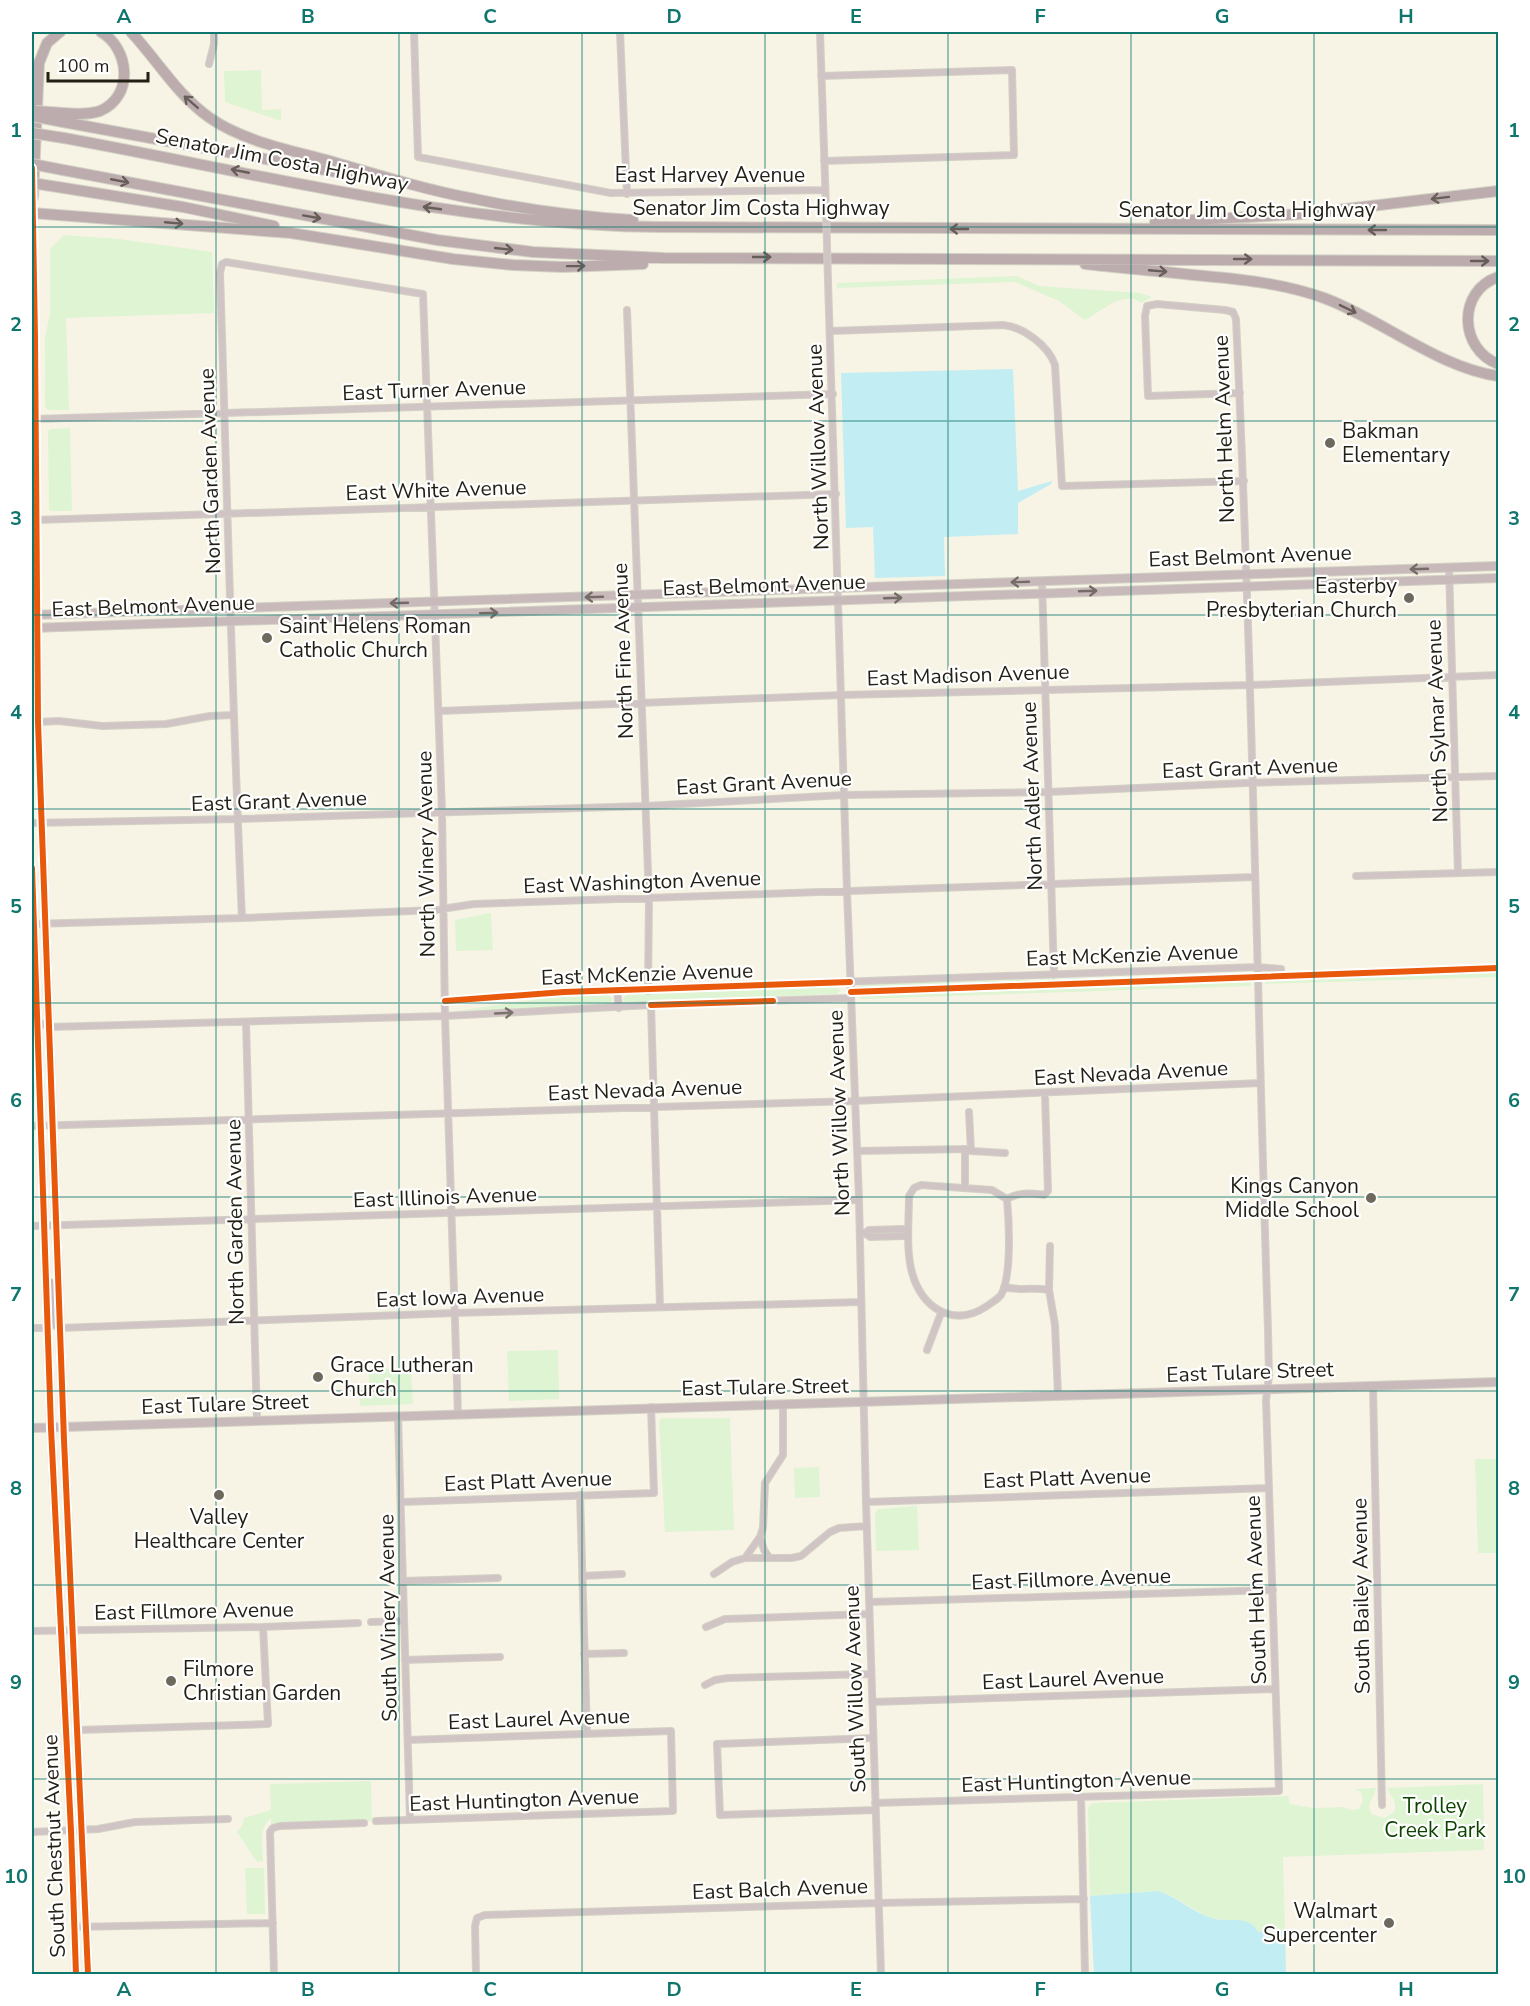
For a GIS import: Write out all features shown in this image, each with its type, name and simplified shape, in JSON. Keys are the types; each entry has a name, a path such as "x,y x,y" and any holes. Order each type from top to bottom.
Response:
{"highway":[{"path":"33,197 40,57 47,43 60,32"},
{"path":"32,116 63,117 98,111 109,105 118,93 124,76 122,57 115,43 100,32"},
{"path":"131,32 181,94 204,114 229,129 255,140 441,192"},
{"path":"32,110 504,205 607,218 716,221 783,228"},
{"name":"Senator Jim Costa Highway","path":"32,133 408,204 493,216 618,227 1498,230"},
{"path":"32,166 437,240 488,247 618,257 1498,261"},
{"path":"32,183 183,207 340,240"},
{"path":"1017,229 1303,214 1498,190"},
{"path":"32,213 291,233 470,261 523,266 619,266 730,257"},
{"path":"1016,258 1240,279 1285,286 1347,308 1457,365 1482,374 1498,376"},
{"path":"1498,277 1476,294 1469,307 1467,324 1475,346 1498,364"}],"main road":[{"path":"32,166 36,520 34,627 60,1328"},
{"path":"32,500 36,520"},
{"name":"East Belmont Avenue","path":"34,615 1498,566"},
{"name":"East Belmont Avenue","path":"34,627 1498,578"},
{"path":"32,868 36,1125 46,1277 52,1290 55,1324 60,1328"},
{"name":"South Chestnut Avenue","path":"46,1277 51,1428 71,1831 75,1974"},
{"name":"South Chestnut Avenue","path":"60,1328 88,1974"},
{"name":"East Tulare Street","path":"32,1428 1498,1382"}],"street":[{"path":"209,63 214,44 214,32"},
{"name":"East Harvey Avenue","path":"414,32 418,157 611,194 825,190"},
{"path":"620,32 627,194"},
{"name":"North Willow Avenue","path":"819,32 831,331 854,1101 862,1233 861,1302 864,1402"},
{"name":"East Harvey Avenue","path":"821,76 1012,70 1014,155 824,161"},
{"name":"North Garden Avenue","path":"242,918 233,715 232,609 220,273 222,264 231,262 423,294"},
{"name":"North Winery Avenue","path":"423,294 436,602 445,1016 458,1414"},
{"name":"North Helm Avenue","path":"1240,393 1148,396 1145,316 1147,306 1157,304 1225,310 1233,312 1236,319 1240,393 1244,481 1251,685 1254,877 1268,1330 1267,1389"},
{"name":"North Fine Avenue","path":"627,310 649,899 648,991"},
{"path":"831,331 1003,325 1015,327 1052,356 1057,372 1062,486 1244,481"},
{"name":"East Turner Avenue","path":"35,419 833,394"},
{"name":"East White Avenue","path":"36,520 836,494"},
{"name":"North Sylmar Avenue","path":"1449,568 1458,873"},
{"name":"North Adler Avenue","path":"1042,581 1054,975"},
{"name":"East Madison Avenue","path":"439,711 842,695 1251,685 1498,675"},
{"path":"38,722 102,726 166,724 210,716 233,715"},
{"name":"East Grant Avenue","path":"32,823 645,806 844,795 1049,792 1498,776"},
{"path":"1356,876 1498,872"},
{"name":"East Washington Avenue","path":"33,924 435,910 474,904 1254,877"},
{"name":"East McKenzie Avenue","path":"445,1001 617,990 648,991 850,982 1281,969"},
{"path":"617,990 619,1008"},
{"name":"East McKenzie Avenue","path":"35,1021 50,1027 246,1022 445,1016 651,1005 851,998"},
{"path":"651,1005 660,1307"},
{"name":"North Garden Avenue","path":"246,1022 257,1421"},
{"name":"East Nevada Avenue","path":"36,1125 854,1101 1260,1083"},
{"path":"1007,1198 1014,1194 1044,1195 1048,1191 1045,1094"},
{"path":"965,1188 969,1112"},
{"path":"857,1151 968,1150 1005,1153"},
{"path":"921,1185 992,1190 1007,1198 1008,1253 1004,1287 1000,1296 982,1309 960,1315 941,1313 927,1302 914,1279 910,1261 909,1196 914,1188 921,1185"},
{"name":"East Illinois Avenue","path":"32,1226 859,1200"},
{"path":"903,1229 908,1232 904,1236 870,1237 862,1233 869,1230 903,1229"},
{"path":"1050,1246 1049,1290 1055,1325 1058,1396"},
{"path":"1004,1287 1018,1290 1038,1288 1049,1290"},
{"name":"East Iowa Avenue","path":"60,1328 454,1313 861,1302"},
{"path":"927,1350 941,1313"},
{"path":"32,1328 48,1328"},
{"name":"South Bailey Avenue","path":"1373,1386 1382,1805"},
{"name":"South Helm Avenue","path":"1267,1389 1279,1791"},
{"name":"South Willow Avenue","path":"864,1402 881,1974"},
{"path":"745,1558 760,1537 763,1528 765,1483 783,1455 783,1405"},
{"name":"East Platt Avenue","path":"402,1502 654,1493 651,1407"},
{"name":"South Winery Avenue","path":"398,1416 410,1820"},
{"name":"East Platt Avenue","path":"866,1502 1269,1488"},
{"path":"580,1495 587,1734"},
{"path":"714,1574 732,1562 745,1558 801,1556 830,1532 839,1528 867,1527"},
{"path":"760,1537 769,1557"},
{"path":"582,1576 622,1574"},
{"path":"403,1581 498,1578"},
{"name":"East Fillmore Avenue","path":"869,1602 1273,1590"},
{"path":"706,1627 725,1619 869,1614"},
{"path":"371,1622 404,1621"},
{"name":"East Fillmore Avenue","path":"32,1631 358,1623"},
{"path":"78,1730 268,1724 263,1627"},
{"path":"584,1654 624,1653"},
{"path":"405,1660 500,1657"},
{"path":"705,1686 715,1680 728,1678 871,1674"},
{"name":"East Laurel Avenue","path":"872,1702 1275,1689"},
{"name":"East Laurel Avenue","path":"408,1740 671,1731 675,1774 673,1811"},
{"name":"East Huntington Avenue","path":"873,1738 717,1744 715,1773 720,1815 1081,1797 1279,1791"},
{"path":"1081,1797 1085,1974"},
{"name":"East Huntington Avenue","path":"376,1821 673,1811"},
{"path":"32,1832 83,1831 135,1822 228,1819"},
{"path":"274,1974 270,1837 273,1828 364,1823"},
{"name":"East Balch Avenue","path":"476,1974 475,1926 477,1918 485,1915 1084,1899"},
{"path":"74,1927 273,1923"}],"green space":[{"path":"261,70 262,110 281,109 281,121 225,102 224,71"},
{"path":"64,235 119,239 212,252 214,313 66,318 69,410 49,410 45,407 45,338 50,314 50,249"},
{"path":"1017,276 1039,286 1140,293 1152,297 1141,303 1135,299 1120,300 1085,320 1059,301 1015,282 837,288 837,283"},
{"path":"70,428 72,511 51,511 49,509 48,431"},
{"path":"491,913 493,950 456,951 455,920"},
{"path":"1498,965 1498,977 1265,984 1265,973"},
{"path":"1251,974 1251,986 863,999 859,998 856,989 860,985"},
{"path":"837,987 841,990 837,994 628,1003 623,999 627,993"},
{"path":"608,994 613,999 608,1005 456,1011 548,998"},
{"path":"558,1350 559,1399 509,1401 507,1351"},
{"path":"411,1368 413,1404 360,1406 359,1386 369,1386 369,1369"},
{"path":"662,1418 730,1418 734,1530 665,1532 659,1421"},
{"path":"1475,1459 1498,1459 1498,1553 1478,1553"},
{"path":"819,1467 820,1497 795,1498 794,1468"},
{"path":"917,1506 919,1550 876,1551 875,1513 878,1509"},
{"path":"371,1781 372,1821 271,1824 271,1818 263,1832 263,1861 257,1862 237,1832 244,1818 271,1810 270,1784"},
{"name":"Trolley Creek Park","path":"1483,1784 1484,1850 1283,1857 1285,1930 1257,1932 1251,1923 1206,1916 1170,1895 1158,1891 1090,1896 1088,1808 1092,1803 1288,1796 1290,1804 1313,1808 1344,1807 1351,1810 1359,1809 1363,1801 1361,1792 1354,1789 1376,1788 1369,1807 1372,1814 1384,1818 1393,1813 1395,1809 1394,1800 1387,1788"},
{"path":"245,1868 264,1868 265,1914 247,1914"}],"water":[{"path":"1013,369 1018,491 1052,481 1051,484 1018,503 1018,534 944,537 945,576 875,578 873,527 846,528 841,373"},
{"path":"1158,1891 1207,1917 1245,1921 1255,1927 1258,1932 1285,1930 1286,1974 1094,1974 1090,1896"}],"cycle path":[{"path":"32,168 38,722 64,1440 88,1974"},
{"path":"32,868 51,1428 76,1974"},
{"path":"851,992 1498,968"},
{"path":"445,1001 564,992 850,982"},
{"path":"651,1005 773,1001"}],"place":[{"name":"Bakman Elementary","path":"1330,443"},
{"name":"Easterby Presbyterian Church","path":"1409,598"},
{"name":"Saint Helens Roman Catholic Church","path":"267,638"},
{"name":"Kings Canyon Middle School","path":"1371,1198"},
{"name":"Grace Lutheran Church","path":"318,1377"},
{"name":"Valley Healthcare Center","path":"219,1495"},
{"name":"Filmore Christian Garden","path":"171,1681"},
{"name":"Walmart Supercenter","path":"1389,1923"}]}
